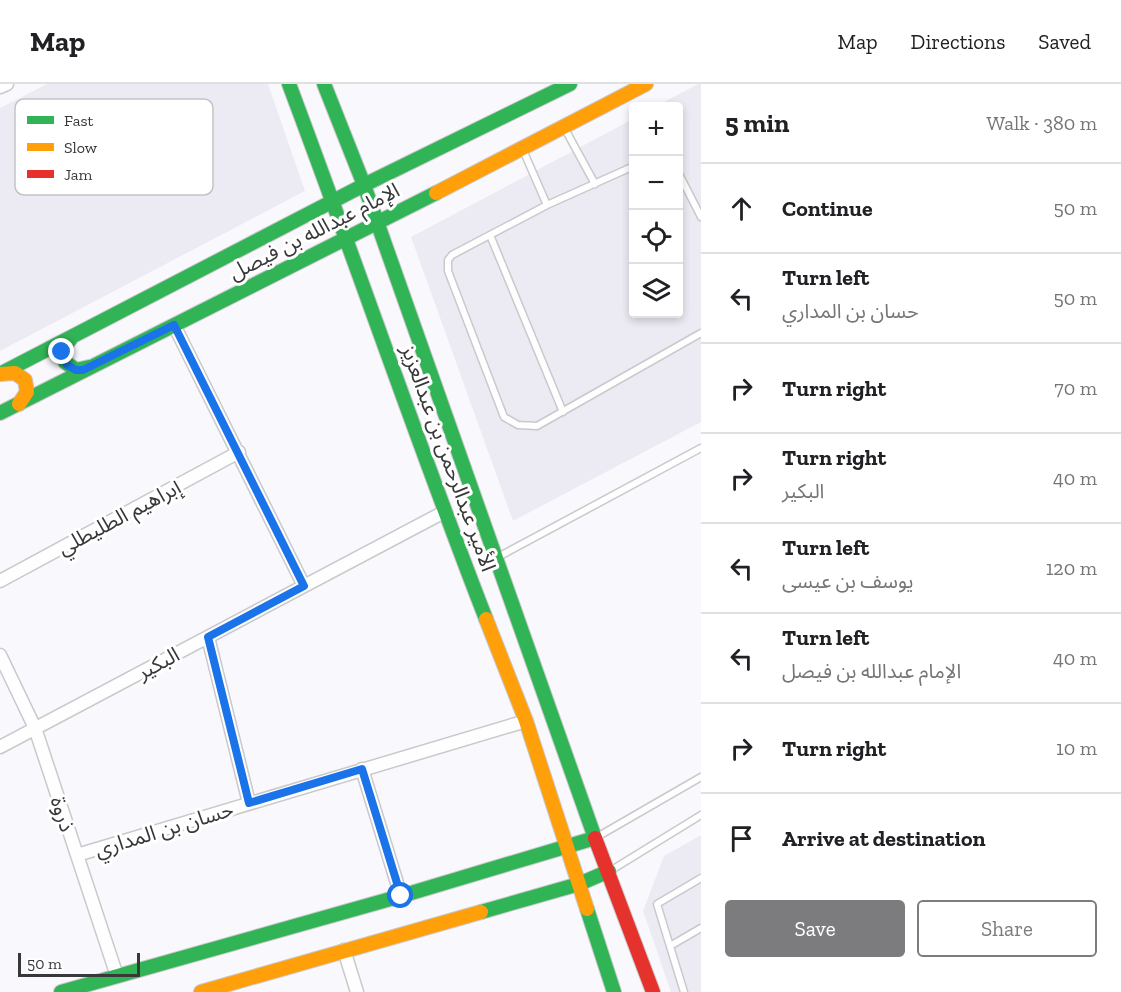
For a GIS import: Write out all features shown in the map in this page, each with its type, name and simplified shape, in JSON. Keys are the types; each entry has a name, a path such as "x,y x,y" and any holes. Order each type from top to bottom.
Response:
{"street":[{"path":"0,87 7,84"},
{"name":"الأمير عبدالرحمن بن عبدالعزيز","path":"289,84 347,238 444,512 526,722 579,884"},
{"name":"الأمير عبدالرحمن بن عبدالعزيز","path":"324,84 364,185 595,838 609,871"},
{"name":"الإمام عبدالله بن فيصل","path":"0,374 364,185 570,84"},
{"name":"الإمام عبدالله بن فيصل","path":"0,413 646,84"},
{"path":"174,325 304,586"},
{"path":"74,336 64,346 62,352 65,362 76,370 93,366"},
{"path":"0,374 13,372 25,381 27,392 19,404"},
{"name":"إبراهيم الطليطلي","path":"0,581 239,452"},
{"name":"البكير","path":"0,747 444,512"},
{"path":"208,637 249,803"},
{"name":"ذروة","path":"0,655 35,728 117,976"},
{"name":"حسان بن المداري","path":"77,855 526,722"},
{"path":"362,769 401,896"},
{"path":"61,992 401,896 595,838"},
{"path":"201,992 579,884 609,871 653,992"},
{"path":"579,884 614,992"},
{"path":"344,950 357,992"}],"lane":[{"path":"564,126 595,184"},
{"path":"522,148 547,205"},
{"path":"629,168 547,205 452,255 448,260 448,271 504,417 518,425 537,426 701,333"},
{"path":"683,182 701,217"},
{"path":"490,235 562,412"},
{"path":"496,558 701,448"},
{"path":"595,838 701,777"},
{"path":"609,871 701,815"},
{"path":"684,992 657,904 701,878"},
{"path":"670,946 701,928"}],"shaded area":[{"path":"47,84 268,84 305,191 0,351 0,108 15,100 15,195 213,195 213,99 18,99"},
{"path":"701,84 701,422 513,521 411,237 629,121 629,318 683,318 683,102 664,102"},
{"path":"701,835 701,992 671,992 643,911 664,856"}],"traffic: fast":[{"path":"289,84 486,619"},
{"path":"324,84 364,185 595,838"},
{"path":"0,374 364,185 570,84"},
{"path":"0,413 436,193"},
{"path":"72,337 63,349 65,362 76,370 89,367"},
{"path":"61,992 401,896 595,838"},
{"path":"481,912 579,884 609,871"},
{"path":"587,909 614,992"}],"traffic: slow":[{"path":"436,193 646,84"},
{"path":"0,374 15,373 25,380 27,392 19,404"},
{"path":"486,619 526,721 587,909"},
{"path":"201,992 481,912"}],"traffic: jam":[{"path":"595,838 653,992"}],"route":[{"path":"62,352 67,365 76,370 83,370 174,325 304,586 208,637 249,803 362,769 401,896"}]}
